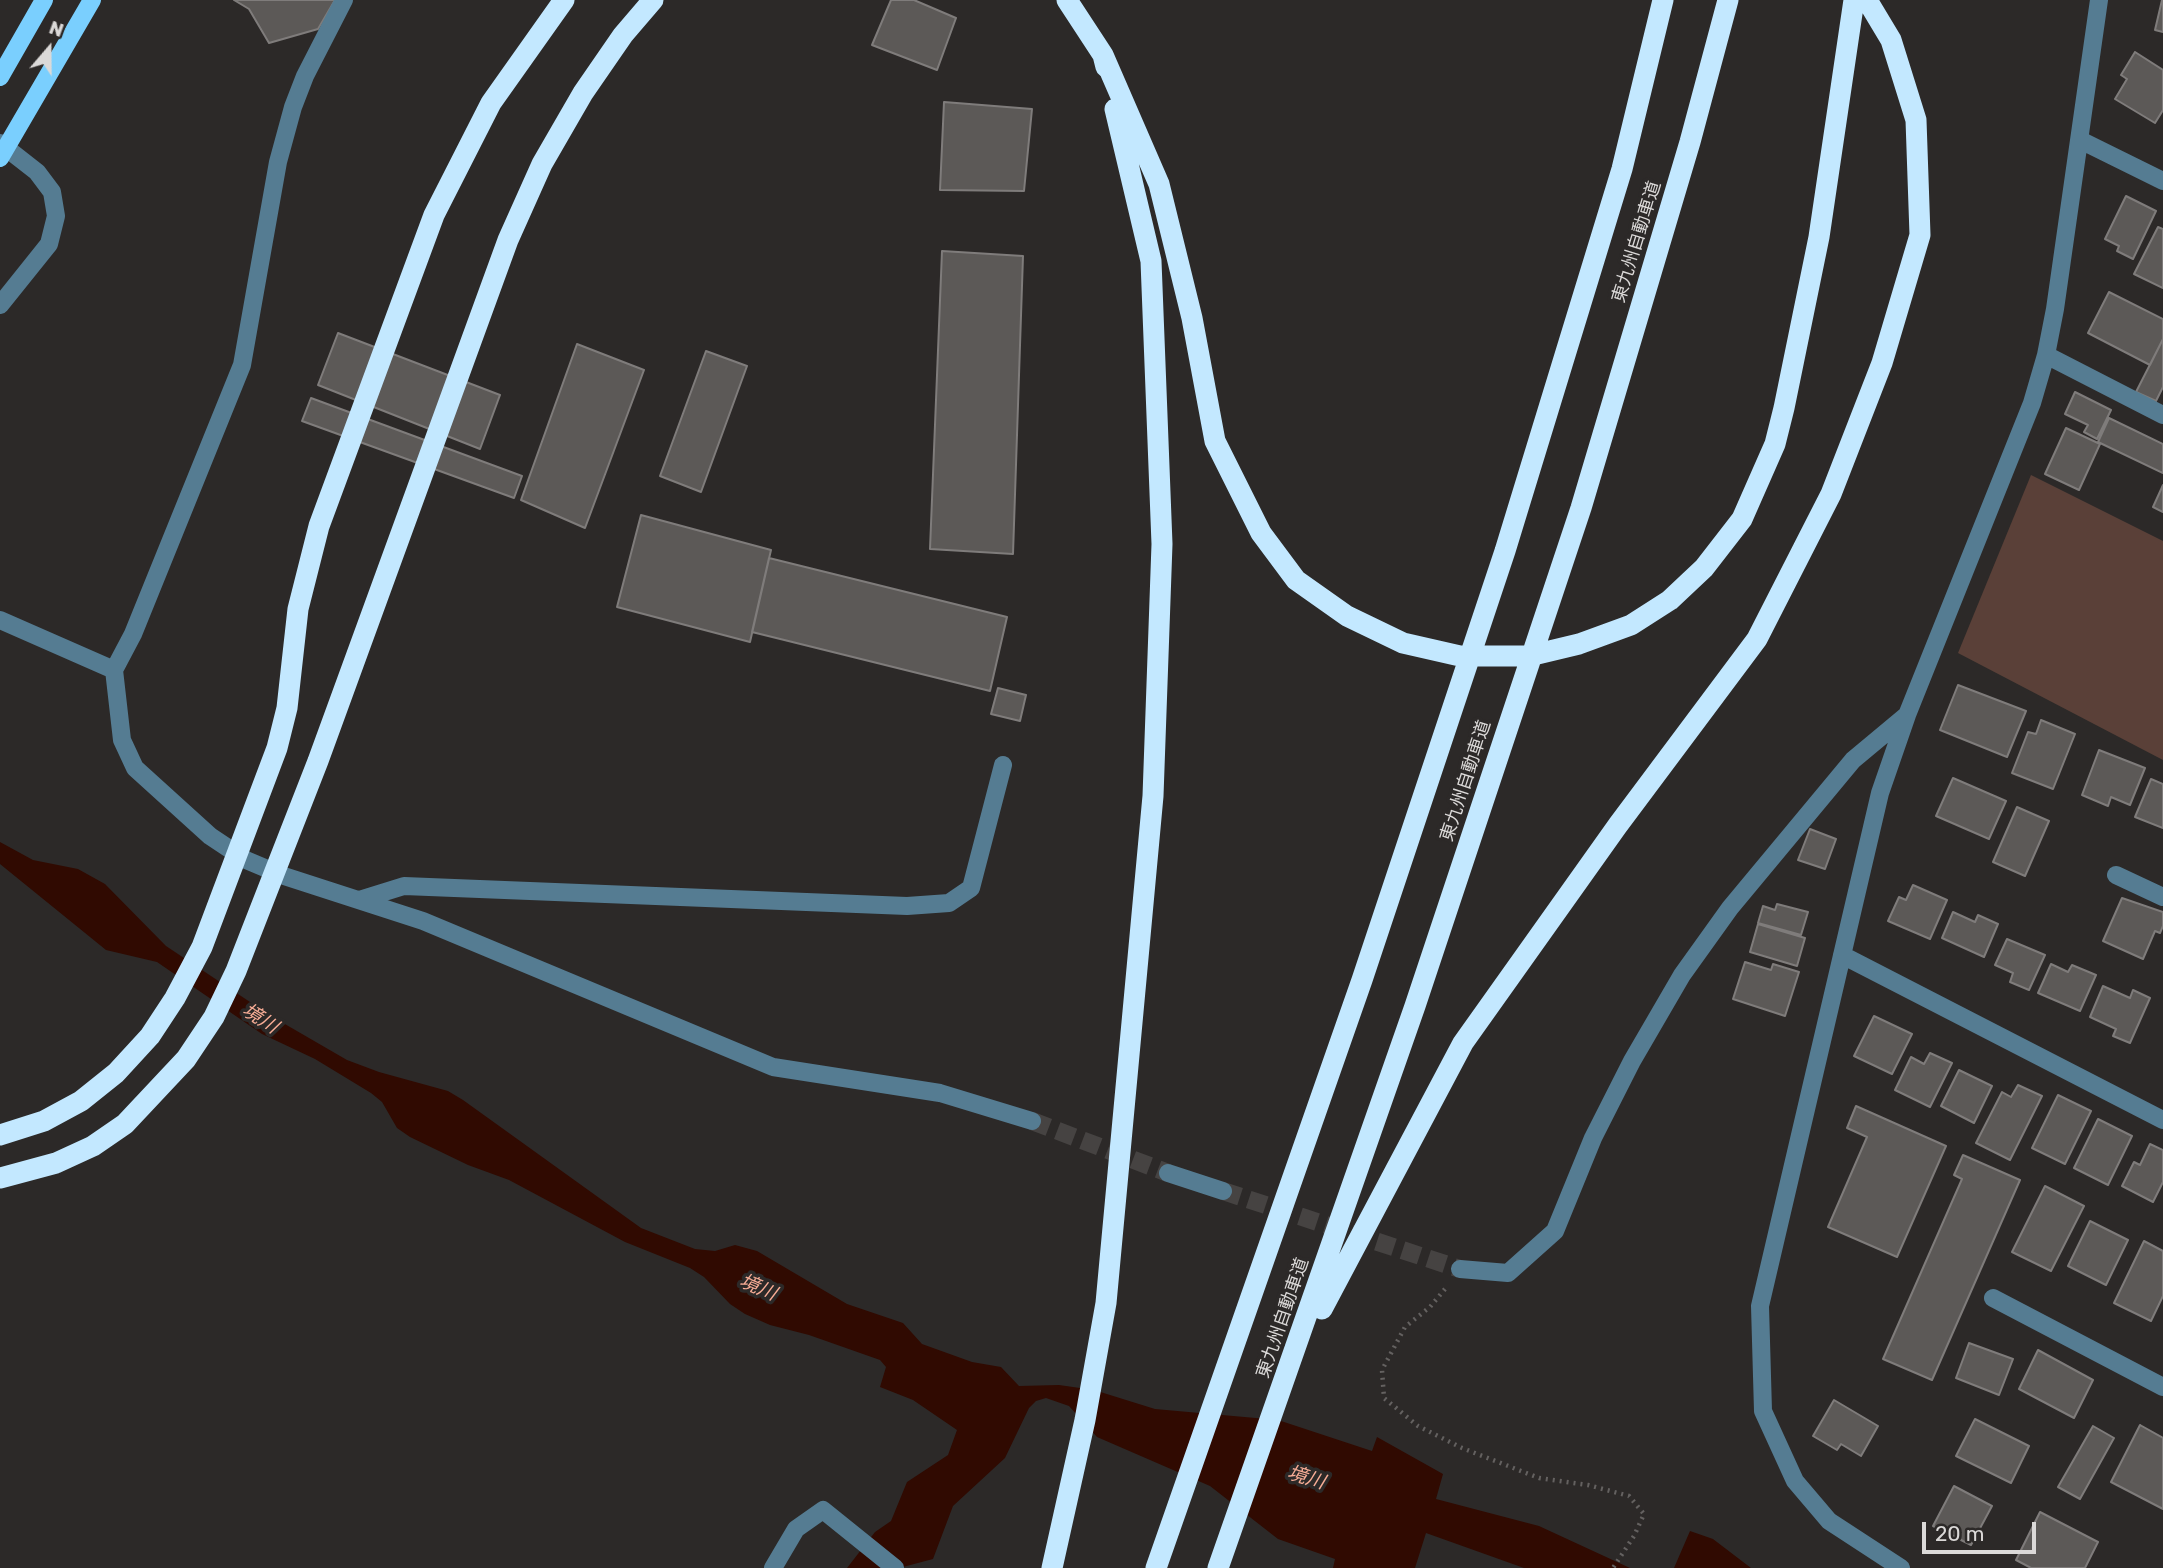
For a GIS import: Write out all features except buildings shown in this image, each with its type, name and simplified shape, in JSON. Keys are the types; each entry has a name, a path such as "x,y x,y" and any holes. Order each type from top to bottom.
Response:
{"highway":[{"path":"0,1135 44,1121 81,1101 116,1073 150,1036 175,998 202,947 277,748 287,708 306,570 319,526 434,215 491,103 564,0"},
{"path":"0,1178 56,1163 93,1146 125,1124 186,1059 214,1017 236,971 318,761 508,240 542,164 583,93 623,35 653,0"},
{"path":"1067,0 1103,55 1159,184 1192,318 1215,441 1261,533 1296,580 1347,616 1403,643 1460,656 1529,656 1579,644 1631,625 1670,600 1704,568 1742,519 1775,444 1819,237 1854,0"},
{"name":"東九州自動車道","path":"1159,1559 1362,980 1505,551 1622,169 1663,0"},
{"name":"東九州自動車道","path":"1218,1568 1290,1369 1581,508 1690,142 1728,0"},
{"path":"1290,1369 1463,1042 1618,825 1757,639 1831,494 1882,363 1920,235 1916,120 1891,40 1867,0"},
{"path":"1052,1568 1066,1514 1106,1303 1153,796 1162,544 1151,261 1103,55"}],"main road":[{"path":"0,77 44,0"},
{"path":"2,149 92,0"}],"street":[{"path":"344,0 305,75 293,107 278,162 242,365 133,634 114,670 121,740 135,768 210,836 246,860 284,876 423,921 773,1068 940,1094 1032,1121"},
{"path":"1900,1568 1829,1521 1795,1481 1762,1411 1760,1306 1880,793 1907,715 2032,403 2046,355 2099,0"},
{"path":"2080,139 2163,181"},
{"path":"0,305 49,244 56,216 52,192 37,172 2,149"},
{"path":"2046,355 2163,415"},
{"path":"0,620 114,670"},
{"path":"1460,1269 1508,1273 1555,1231 1593,1138 1632,1061 1682,975 1730,908 1853,760 1907,715"},
{"path":"359,900 404,886 907,906 949,903 971,888 1003,765"},
{"path":"2116,875 2163,897"},
{"path":"1842,955 2163,1120"},
{"path":"1168,1172 1223,1191"},
{"path":"1993,1298 2163,1387"},
{"path":"773,1568 796,1530 823,1510 895,1568"}],"path":[{"path":"1460,1269 1430,1307 1405,1328 1382,1370 1384,1398 1418,1426 1462,1448 1539,1478 1588,1485 1629,1496 1644,1514 1613,1568"}],"shaded area":[{"path":"2031,475 2163,541 2163,760 1958,653"}],"water":[{"name":"境川","path":"0,842 33,860 78,869 105,884 166,946 271,1016 347,1060 448,1091 641,1228 695,1249 715,1251 735,1245 757,1251 847,1304 903,1323 922,1344 972,1362 1001,1367 1019,1386 1059,1385 1094,1390 1155,1409 1278,1420 1372,1451 1377,1437 1443,1474 1436,1499 1539,1526 1630,1568 1524,1568 1426,1533 1415,1568 1333,1568 1335,1559 1278,1539 1210,1486 1097,1437 1069,1406 1046,1398 1036,1401 1029,1408 1005,1458 953,1506 933,1559 899,1568 847,1568 875,1532 891,1521 907,1482 948,1455 957,1430 913,1400 880,1387 886,1367 880,1360 809,1335 770,1325 745,1314 690,1268 625,1242 509,1180 468,1165 410,1137 397,1128 382,1102 371,1093 315,1059 262,1034 157,962 106,950 0,864"},
{"path":"1690,1531 1713,1539 1751,1568 1674,1568"}],"tunnel":[{"path":"1032,1121 1168,1173"},
{"path":"1223,1191 1460,1269"}]}
